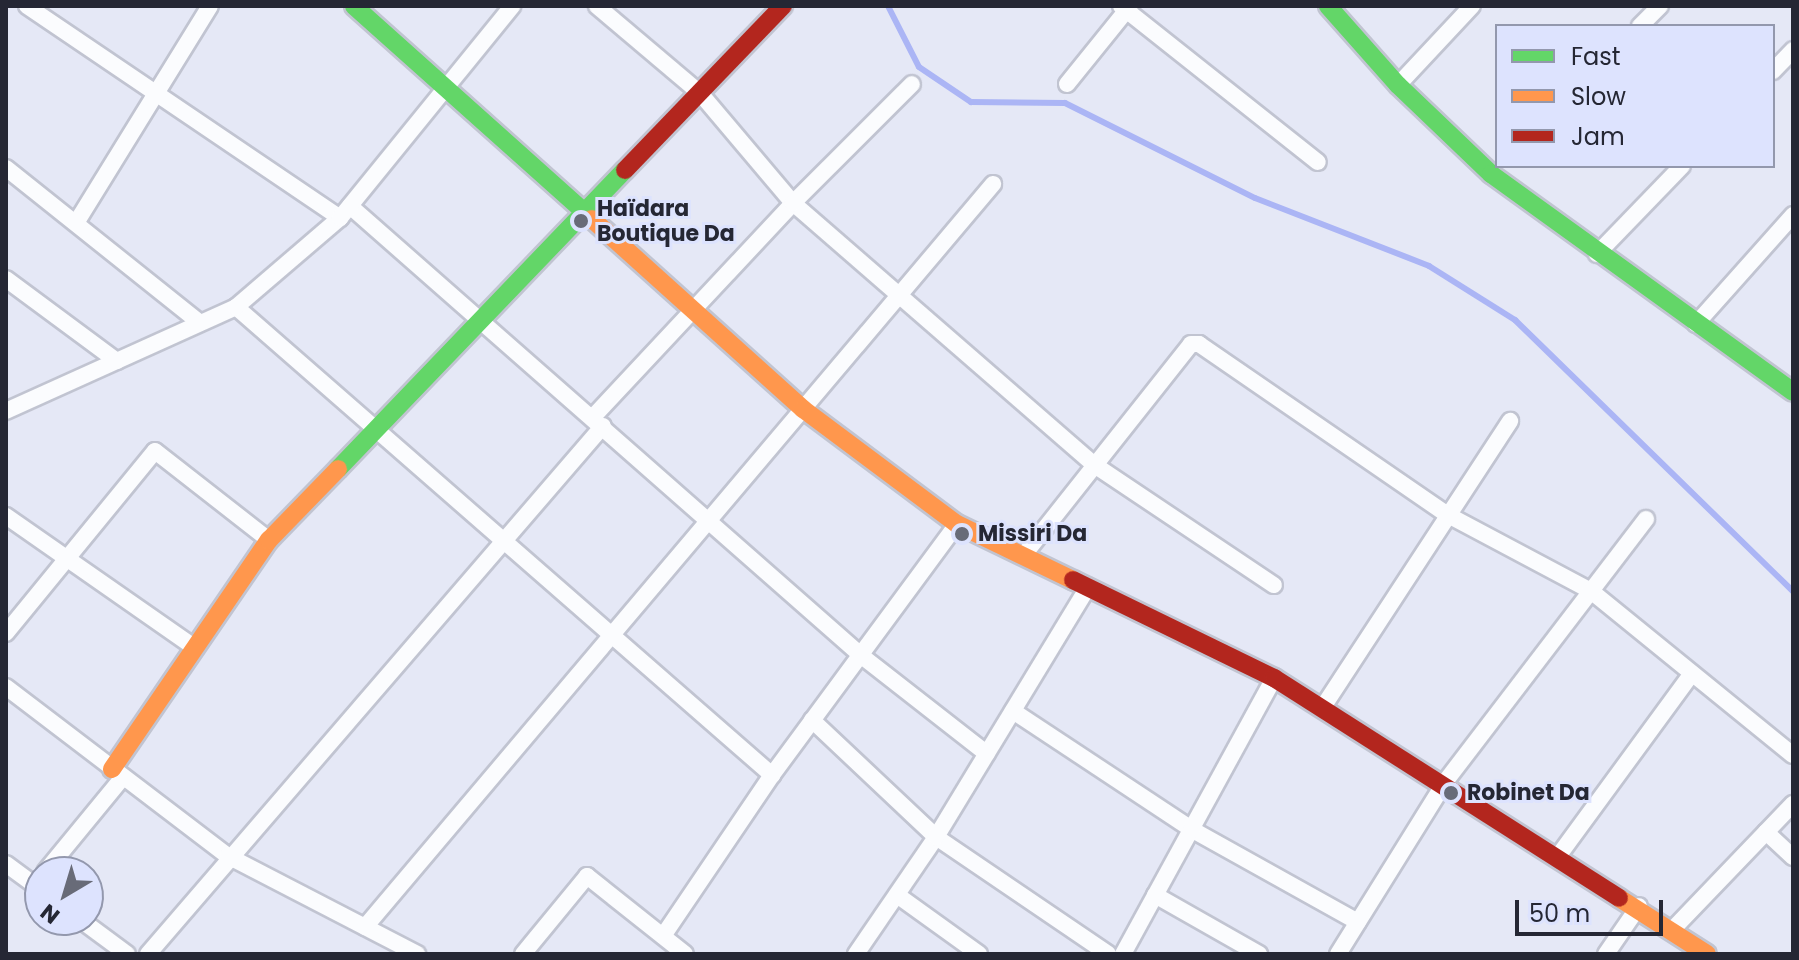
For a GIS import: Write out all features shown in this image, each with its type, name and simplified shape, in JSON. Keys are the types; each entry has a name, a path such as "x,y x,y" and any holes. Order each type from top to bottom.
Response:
{"street":[{"path":"27,6 345,212 481,320 863,657 987,754"},
{"path":"76,223 210,6"},
{"path":"354,6 448,87 803,409 957,524 1274,678 1445,782 1674,928 1707,954"},
{"path":"6,411 236,307 345,212 512,6"},
{"path":"597,6 700,93 793,203 901,293 1096,466 1274,585"},
{"path":"58,856 117,773 195,648 269,540 783,6"},
{"path":"1328,6 1398,85 1495,170 1597,254 1793,392"},
{"path":"1398,85 1472,6"},
{"path":"1642,24 1660,6"},
{"path":"1067,84 1125,8 1318,162"},
{"path":"1775,69 1793,50"},
{"path":"148,954 228,856 502,542 598,422 694,310 793,203 912,84"},
{"path":"6,168 200,323"},
{"path":"1597,254 1680,168"},
{"path":"365,927 993,184"},
{"path":"1696,324 1793,215"},
{"path":"6,279 117,361"},
{"path":"236,307 374,431 772,775"},
{"path":"1023,556 1195,343 1448,515 1591,591 1793,755"},
{"path":"1323,707 1510,421"},
{"path":"6,633 155,451 269,540"},
{"path":"6,516 195,648"},
{"path":"1338,954 1445,782 1646,519"},
{"path":"663,936 772,775 863,657 957,524"},
{"path":"856,954 936,837 1088,587"},
{"path":"1559,855 1692,673"},
{"path":"1123,954 1274,678"},
{"path":"6,687 228,856 417,954"},
{"path":"1013,711 1191,829 1358,922"},
{"path":"812,720 936,837 1108,954"},
{"path":"1674,928 1793,804"},
{"path":"1766,832 1793,857"},
{"path":"6,864 24,873"},
{"path":"523,954 587,876 685,954"},
{"path":"897,895 979,954"},
{"path":"1155,895 1259,954"},
{"path":"1606,954 1639,906"},
{"path":"103,936 127,954"}],"waterway":[{"path":"888,6 919,67 971,102 1065,103 1255,198 1429,266 1515,320 1793,591"}],"traffic: fast":[{"path":"354,6 592,219"},
{"path":"1328,6 1398,85 1491,174 1793,392"},
{"path":"338,469 625,170"}],"traffic: slow":[{"path":"592,219 803,409 957,524 1073,580"},
{"path":"112,769 269,540 338,469"},
{"path":"1619,898 1707,954"}],"traffic: jam":[{"path":"625,170 783,6"},
{"path":"1073,580 1274,678 1619,898"}],"place":[{"name":"Haïdara Boutique Da","path":"581,221"},
{"name":"Missiri Da","path":"962,534"},
{"name":"Robinet Da","path":"1451,793"}]}
